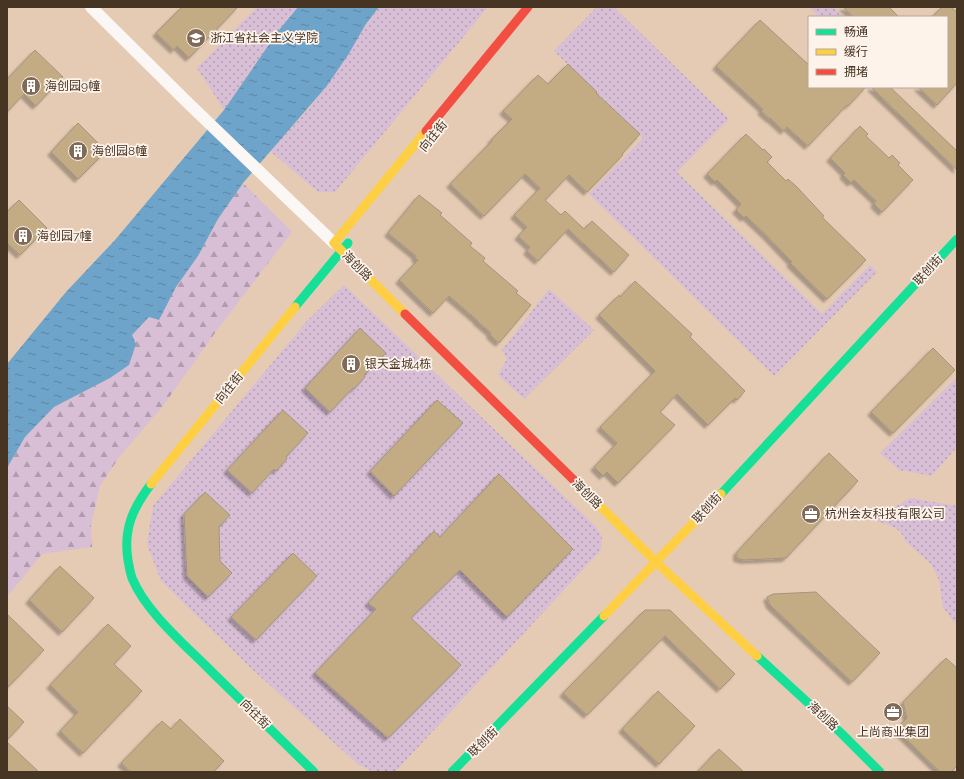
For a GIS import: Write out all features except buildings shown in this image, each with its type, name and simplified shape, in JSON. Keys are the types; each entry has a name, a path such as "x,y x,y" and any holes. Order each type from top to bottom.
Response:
{"street":[{"name":"海创路","path":"91,7 188,103 338,247 657,563 835,728 880,772"},
{"name":"向往街","path":"314,772 184,644 150,608 142,597 132,577 127,551 128,532 133,513 143,495 156,478 528,7"},
{"name":"向往街","path":"425,147 538,7"},
{"name":"向往街","path":"338,247 352,238"},
{"name":"联创街","path":"452,772 657,563 957,239"}],"green space":[{"path":"257,7 298,7 279,30 224,110 197,68"},
{"path":"379,7 488,7 335,192 318,192 270,151 320,95"},
{"path":"597,7 614,7 729,119 677,172 822,314 870,265 877,272 774,376 589,194 643,138 554,51"},
{"path":"809,7 833,7 843,16 818,16"},
{"path":"243,183 292,232 217,330 163,406 120,456 100,486 91,525 92,547 42,554 7,597 7,468 25,437 54,407 110,378 132,335 149,317 158,320 176,287 198,256 218,219"},
{"path":"344,285 596,527 602,537 601,550 395,772 374,772 359,765 253,670 161,581 147,544 153,506 307,321"},
{"path":"549,289 594,330 524,399 498,375 507,359 502,350"},
{"path":"957,377 957,447 932,476 899,470 880,453"},
{"path":"910,498 957,506 957,624 943,607 939,580 931,564 906,542 900,531 889,525 874,520"}],"water":[{"path":"298,7 379,7 366,24 348,55 326,87 243,183 218,219 198,256 176,287 159,320 149,317 132,335 136,344 129,365 110,378 54,407 25,437 7,468 7,364 66,292 115,240 224,110 279,30"}],"traffic: fast":[{"path":"721,494 957,239"},
{"path":"295,307 348,243"},
{"path":"151,484 134,510 128,529 128,560 132,578 138,591 166,627 314,772"},
{"path":"452,772 604,616"},
{"path":"757,656 841,733 880,772"}],"traffic: slow":[{"path":"405,314 334,243 426,131"},
{"path":"151,484 295,307"},
{"path":"604,616 721,494"},
{"path":"590,496 657,563 757,656"}],"traffic: jam":[{"path":"426,131 528,7"},
{"path":"405,314 590,496"}],"place":[{"name":"浙江省社会主义学院","path":"196,38"},
{"name":"海创园9幢","path":"31,86"},
{"name":"海创园8幢","path":"78,151"},
{"name":"海创园7幢","path":"23,236"},
{"name":"银天金城4栋","path":"351,364"},
{"name":"杭州会友科技有限公司","path":"811,514"},
{"name":"上尚商业集团","path":"893,712"}]}
